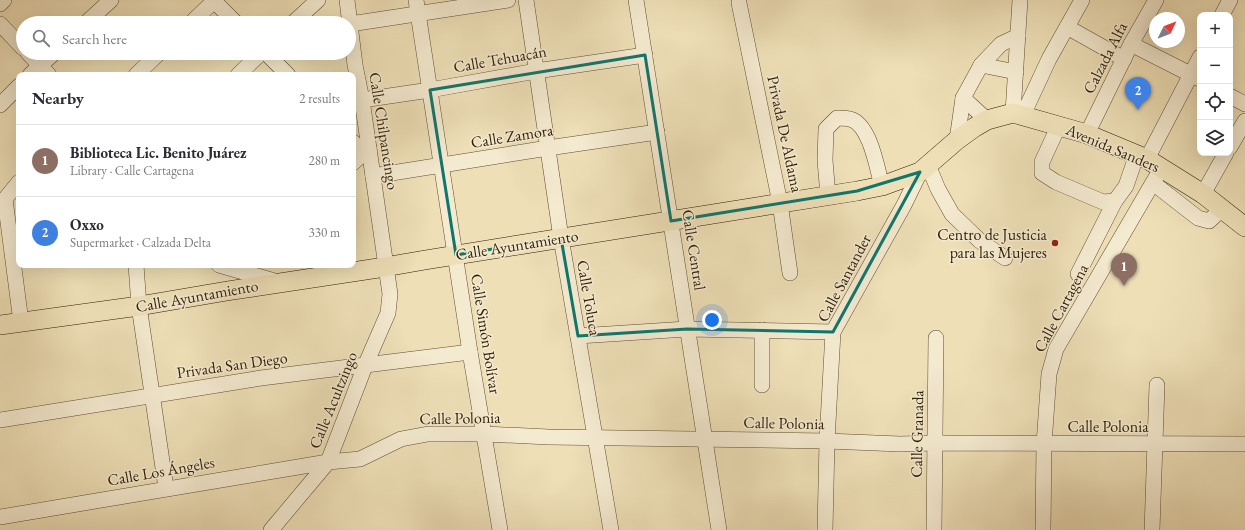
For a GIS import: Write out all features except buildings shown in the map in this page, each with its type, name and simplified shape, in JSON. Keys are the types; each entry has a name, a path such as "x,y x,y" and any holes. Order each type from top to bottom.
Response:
{"main road":[{"name":"Calle Ayuntamiento","path":"0,325 139,306 280,282 385,268 456,255 828,196 882,186 924,168 957,140 987,120 1018,114"},
{"name":"Avenida Sanders","path":"1018,114 1087,134 1149,160 1203,194 1245,227"}],"street":[{"path":"0,4 4,0"},
{"path":"94,16 111,0"},
{"path":"198,16 214,0 229,16"},
{"path":"301,16 318,0"},
{"name":"Calle Chilpancingo","path":"347,0 349,16"},
{"path":"356,22 417,7 508,0"},
{"name":"Calle Toluca","path":"526,0 561,238 611,530"},
{"name":"Calle Central","path":"636,0 720,530"},
{"path":"1018,114 1016,72 1020,0"},
{"name":"Calzada Alfa","path":"1087,134 1131,44 1156,0"},
{"path":"1224,12 1230,0"},
{"path":"1018,114 1067,27 1076,2"},
{"name":"Privada De Aldama","path":"739,3 780,203 790,273"},
{"name":"Calle Simón Bolívar","path":"417,7 470,352 500,530"},
{"path":"0,24 16,41"},
{"path":"1067,27 1124,58"},
{"path":"957,140 963,98 981,66 1001,44 1018,36"},
{"path":"1078,274 1115,201 1149,160 1195,77 1131,44"},
{"name":"Calle Tehuacán","path":"362,100 430,90 536,71 645,55"},
{"path":"32,60 40,72 49,60"},
{"path":"139,72 152,60"},
{"path":"241,72 254,60"},
{"path":"273,60 285,72"},
{"name":"Calle Chilpancingo","path":"354,60 362,100 362,155 373,176 385,268"},
{"path":"347,72 355,65"},
{"path":"981,66 1016,72"},
{"path":"0,105 16,89"},
{"path":"963,98 987,120"},
{"path":"1233,98 1245,104"},
{"path":"828,196 825,160 826,129 837,118 851,119 862,128 873,150 882,186"},
{"path":"1233,142 1245,121"},
{"path":"1059,125 1042,162 1042,173 1056,182 1103,202 1115,201"},
{"name":"Calle Zamora","path":"373,176 656,132"},
{"path":"356,146 362,155"},
{"path":"1203,194 1224,156"},
{"name":"Calle Cartagena","path":"1043,530 1044,444 1049,374 1056,349 1153,184 1149,160"},
{"path":"924,168 952,214 980,242 1005,258"},
{"name":"Calle Santander","path":"825,530 827,441 833,332 924,168"},
{"path":"1153,184 1198,218 1209,221 1222,209"},
{"path":"16,187 8,200 21,322"},
{"path":"136,268 139,306 166,488"},
{"name":"Calle Acultzingo","path":"271,530 328,462 365,366 388,314 390,294 385,268"},
{"path":"227,291 248,269 280,282"},
{"path":"578,336 688,329 833,332"},
{"path":"762,330 762,386"},
{"name":"Calle Granada","path":"934,530 936,338"},
{"name":"Privada San Diego","path":"0,420 261,378 470,352"},
{"path":"1152,530 1157,385"},
{"name":"Calle Polonia","path":"328,462 360,459 391,443 413,436 484,434 706,440 827,441 900,444 1245,444"},
{"name":"Calle Los Ángeles","path":"1,521 166,488 328,462"}],"highlighted area":[{"path":"645,55 671,221 857,191 920,172 833,332 687,329 578,336 561,238 456,255 430,90"}],"place":[{"name":"Oxxo","path":"1138,110"},
{"name":"Centro de Justicia para las Mujeres","path":"1055,243"},
{"name":"Biblioteca Lic. Benito Juárez","path":"1124,286"}]}
